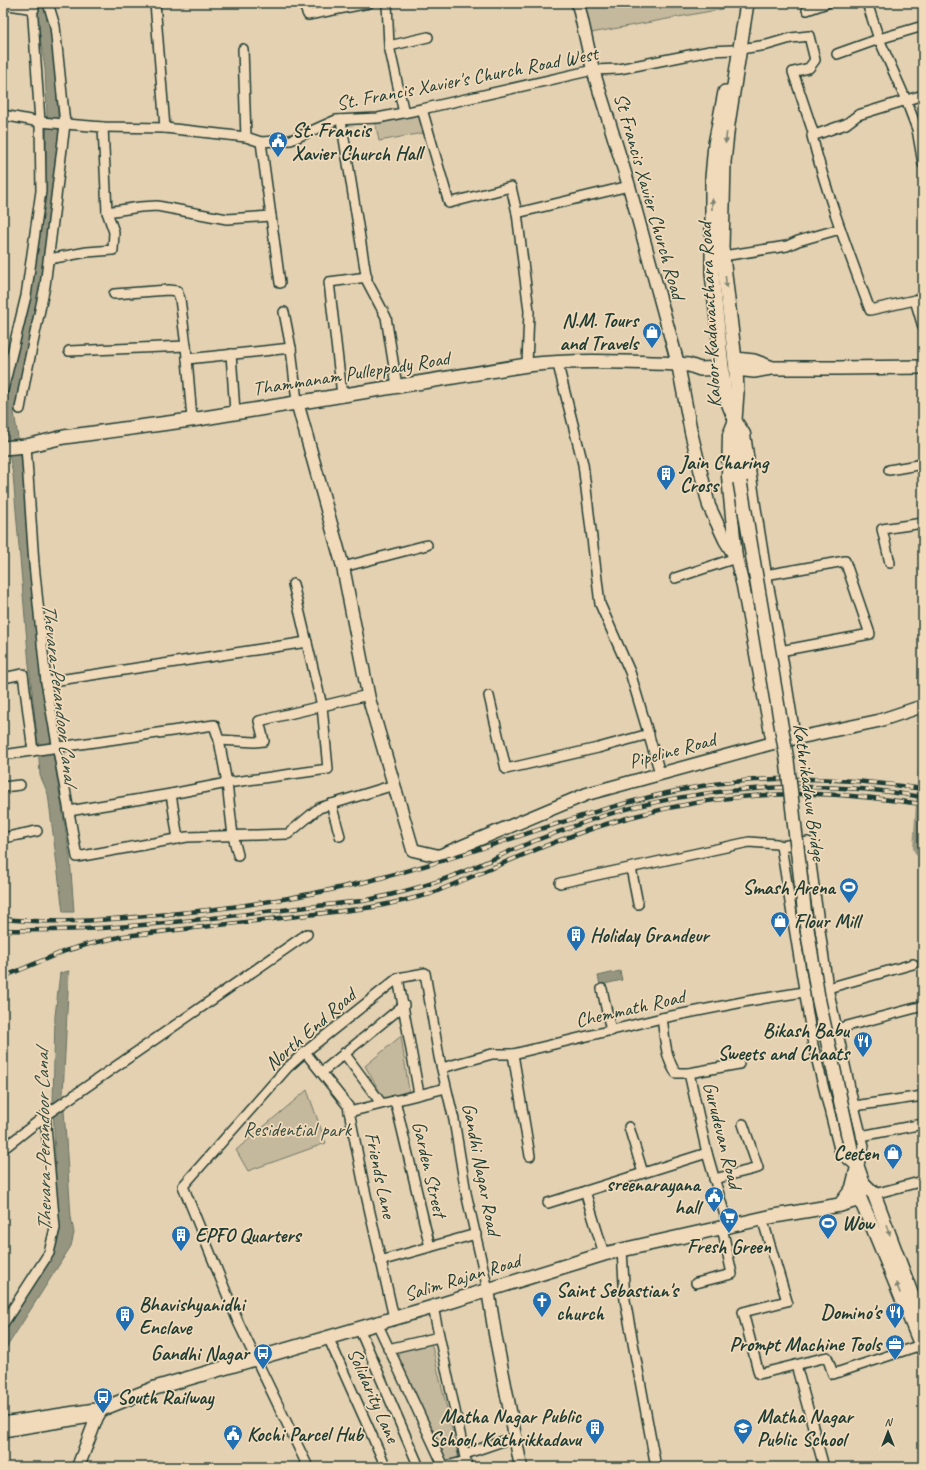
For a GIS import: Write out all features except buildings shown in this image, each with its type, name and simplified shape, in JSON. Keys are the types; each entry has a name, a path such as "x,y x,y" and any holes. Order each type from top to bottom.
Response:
{"main road":[{"name":"Kaloor-Kadavanthara Road","path":"735,420 737,392 735,364 722,248 724,162 736,50 738,3"},
{"name":"Kaloor-Kadavanthara Road","path":"735,420 725,395 712,273 712,178 715,144 747,3"},
{"path":"735,364 754,361 772,368 923,367"},
{"name":"Thammanam Pulleppady Road","path":"5,448 23,446 64,437 192,419 527,365 557,362 722,364"},
{"name":"Kathrikadavu Bridge","path":"735,420 740,482 787,760 805,916 814,975 851,1149 863,1183"},
{"path":"840,1205 852,1189 858,1168"},
{"path":"863,1183 874,1194 923,1325"},
{"path":"863,1183 860,1199 922,1348"},
{"name":"Salim Rajan Road","path":"3,1424 100,1413 155,1388 433,1307 604,1254 762,1218 840,1205 860,1199"}],"street":[{"path":"20,410 49,259 62,124 55,26 48,3"},
{"path":"155,3 165,128"},
{"path":"305,8 308,16 370,3"},
{"path":"387,3 389,46 404,113"},
{"name":"St Francis Xavier Church Road","path":"578,3 593,70 683,364 691,432 708,506 724,540 736,558"},
{"path":"807,10 827,3"},
{"path":"867,3 879,39 917,129 923,164"},
{"path":"3,4 33,6 42,122 41,191 26,296 4,380 3,390"},
{"path":"836,54 923,26"},
{"name":"St. Francis Xavier's Church Road West","path":"3,115 62,124 103,127 165,128 246,138 261,142 291,140 336,120 378,118 593,70 619,69 710,51 736,50 767,45 791,38 809,36 815,60 809,68 793,72 814,136"},
{"path":"389,46 428,37"},
{"path":"243,49 246,138"},
{"path":"923,95 858,116 846,124 812,136 820,168 840,229 870,310 919,299 923,327"},
{"path":"422,109 449,203 511,187 517,213 529,311 527,365"},
{"path":"342,120 366,277 386,317 397,386"},
{"path":"49,259 87,252 113,250 114,232 107,212 103,127"},
{"path":"261,142 280,282"},
{"path":"517,213 629,186"},
{"path":"107,212 157,206 227,219 271,216"},
{"path":"723,256 787,246 798,241 840,229"},
{"path":"342,395 329,282 366,277"},
{"path":"114,294 168,290 177,291 180,299 186,346 192,419"},
{"path":"23,446 46,682 55,749 69,811 77,856 178,839 288,834 319,808 394,785 368,695 343,567 297,402 284,312"},
{"path":"69,351 186,346"},
{"path":"187,358 290,348"},
{"path":"231,354 235,412"},
{"path":"557,362 583,464 600,604 630,672 660,773"},
{"path":"735,420 729,435 728,476 736,558 743,586 773,743"},
{"path":"735,420 744,434 766,578 780,651 794,738"},
{"path":"888,470 923,464"},
{"path":"890,563 882,529 923,523"},
{"path":"343,567 427,545"},
{"path":"675,578 736,558"},
{"path":"743,586 766,578 844,560 870,634 780,651"},
{"path":"69,811 228,783 328,769 322,706 294,584"},
{"path":"46,682 307,642"},
{"path":"3,678 23,674 35,751"},
{"path":"219,740 264,741 259,721 368,695"},
{"path":"489,696 506,769 598,748 649,734"},
{"name":"Pipeline Road","path":"394,785 413,850 439,856 588,794 773,743 878,721 923,706"},
{"path":"3,756 214,725 219,740 228,783 234,836 238,855"},
{"path":"3,787 20,785"},
{"path":"172,794 178,839"},
{"path":"331,804 340,836"},
{"path":"3,838 37,831"},
{"path":"560,883 749,842 777,844 780,846 808,842 828,988 836,1029 864,1146 858,1168 840,1153 813,1045 780,846"},
{"path":"631,868 638,904"},
{"path":"3,1149 69,1099 307,934"},
{"name":"Chemmath Road","path":"442,1068 492,1054 513,1054 662,1018 748,1001 828,988 913,964"},
{"name":"North End Road","path":"255,1358 238,1324 183,1186 287,1068 305,1052 398,978 425,973"},
{"name":"Gandhi Nagar Road","path":"425,973 442,1068 488,1290 521,1467"},
{"path":"398,978 419,1094"},
{"path":"602,989 611,1031"},
{"path":"322,1072 404,1005"},
{"path":"836,1029 923,1006"},
{"name":"Gurudevan Road","path":"662,1018 671,1066 676,1073 689,1073 725,1226 732,1274 696,1283"},
{"name":"Friends Lane","path":"305,1052 348,1106 380,1260 394,1318"},
{"path":"344,1053 381,1103"},
{"path":"513,1054 530,1156"},
{"path":"689,1073 739,1064"},
{"path":"349,1112 446,1088"},
{"path":"854,1106 923,1096"},
{"name":"Garden Street","path":"395,1100 430,1247"},
{"path":"3,1324 49,1253 55,1228 48,1114"},
{"path":"714,1179 758,1168 743,1124"},
{"path":"861,1136 923,1124"},
{"path":"629,1127 643,1173"},
{"path":"548,1203 707,1153"},
{"path":"874,1194 923,1181"},
{"path":"585,1192 604,1254"},
{"path":"762,1218 787,1301 743,1312 759,1374 826,1357 832,1374 922,1348"},
{"path":"380,1260 476,1234"},
{"path":"622,1250 625,1300 656,1467"},
{"path":"433,1307 466,1460"},
{"path":"377,1323 444,1467 466,1460 515,1437"},
{"path":"359,1328 419,1467"},
{"name":"Solidarity Lane","path":"328,1337 386,1467"},
{"path":"388,1349 439,1337"},
{"path":"255,1358 308,1467"},
{"path":"796,1365 824,1467"},
{"path":"3,1432 100,1413"},
{"path":"78,1467 100,1413"}],"green space":[{"path":"584,3 720,3 722,9 591,33"},
{"path":"419,113 423,133 379,141 375,121"},
{"path":"401,1036 409,1091 384,1099 365,1066"},
{"name":"Residential park","path":"307,1090 326,1143 248,1171 236,1150"},
{"path":"431,1342 459,1459 447,1462 396,1352"}],"shaded area":[{"name":"Thevara-Perandoor Canal","path":"35,3 45,3 52,29 59,129 47,255 41,297 14,412 23,470 29,567 42,685 70,858 74,912 63,912 48,794 40,775 13,475 3,420 45,187 47,114 45,69"},
{"name":"Thevara-Perandoor Canal","path":"69,971 63,1094 71,1217 74,1233 71,1246 3,1353 3,1332 39,1276 58,1229 53,1104 55,1016 60,973"},
{"path":"620,971 622,980 600,985 598,976"}],"waterway":[{"path":"923,772 918,848 923,856"}],"railway":[{"path":"3,919 81,921 219,909 280,900 370,881 475,851 625,803 702,786 730,782 785,779 841,780 923,789"},
{"path":"3,930 48,930 138,925 363,901 427,885 467,870 526,844 623,810 656,802 724,791 792,787 826,787 884,791 923,797"},
{"path":"3,977 65,951 124,936 359,909 386,905 430,894 530,852 605,824 653,811 699,802 768,795 814,794 842,795 923,804"}],"place":[{"name":"St. Francis Xavier Church Hall","path":"278,158"},
{"name":"N.M. Tours and Travels","path":"652,349"},
{"name":"Jain Charing Cross","path":"666,491"},
{"name":"Smash Arena","path":"849,904"},
{"name":"Flour Mill","path":"780,938"},
{"name":"Holiday Grandeur","path":"576,952"},
{"name":"Bikash Babu Sweets and Chaats","path":"863,1058"},
{"name":"Ceeten","path":"893,1170"},
{"name":"sreenarayana hall","path":"714,1213"},
{"name":"Fresh Green","path":"729,1234"},
{"name":"Wow","path":"828,1240"},
{"name":"EPFO Quarters","path":"181,1252"},
{"name":"Saint Sebastian's church","path":"542,1318"},
{"name":"Domino's","path":"895,1329"},
{"name":"Bhavishyanidhi Enclave","path":"125,1332"},
{"name":"Prompt Machine Tools","path":"895,1361"},
{"name":"Gandhi Nagar","path":"263,1370"},
{"name":"South Railway","path":"103,1414"},
{"name":"Matha Nagar Public School, Kathrikkadavu","path":"595,1445"},
{"name":"Matha Nagar Public School","path":"743,1445"},
{"name":"Kochi Parcel Hub","path":"233,1451"}]}
